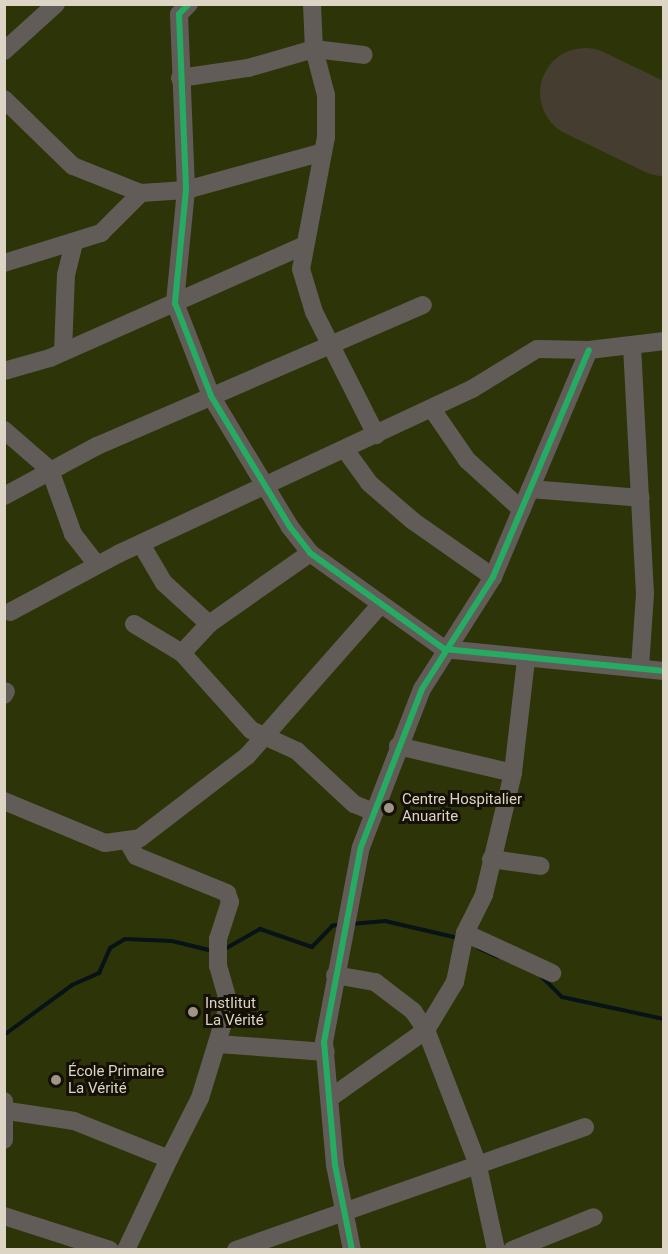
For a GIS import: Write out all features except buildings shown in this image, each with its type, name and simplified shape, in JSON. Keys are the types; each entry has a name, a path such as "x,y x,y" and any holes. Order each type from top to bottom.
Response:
{"street":[{"path":"4,51 56,4"},
{"path":"189,4 179,14 186,190 175,303 212,396 310,553 444,650 526,660 663,671"},
{"path":"312,4 314,50 326,95 323,152 301,246 306,290 330,346 376,435"},
{"path":"180,78 248,69 314,50 364,55"},
{"path":"4,99 73,166 141,193 186,190 323,152"},
{"path":"4,263 101,233 141,193"},
{"path":"63,352 66,275 74,243"},
{"path":"4,371 63,352 301,246"},
{"path":"4,496 50,470 212,396 423,305"},
{"path":"10,612 97,565 432,409 537,349 589,351 663,341"},
{"path":"632,346 645,594 640,668"},
{"path":"352,1250 341,1208 326,1052 335,975 361,847 398,746 444,650 493,577 589,351"},
{"path":"432,409 467,460 522,510"},
{"path":"4,430 50,470 73,534 97,565"},
{"path":"345,451 369,483 413,521 493,577"},
{"path":"530,489 641,498"},
{"path":"141,544 164,584 209,624"},
{"path":"182,653 209,624 310,553"},
{"path":"4,801 105,843 128,842 188,806 267,736 380,605"},
{"path":"134,624 182,653 251,730 297,751 354,804 374,812"},
{"path":"330,1098 426,1030 455,982 463,939 477,915 513,773 526,660"},
{"path":"398,746 513,773"},
{"path":"126,1250 200,1098 218,1044 229,1004 218,966 218,939 230,914 227,893 136,856 128,842"},
{"path":"491,859 541,866"},
{"path":"463,939 552,974"},
{"path":"335,975 375,982 413,1011 426,1030 477,1162 496,1250"},
{"path":"218,1044 326,1052"},
{"path":"4,1140 7,1106 74,1121 169,1159"},
{"path":"236,1250 341,1208 585,1127"},
{"path":"4,1216 110,1250"},
{"path":"512,1250 594,1217"}],"green space":[{"path":"5,5 663,5 663,1249 5,1249"}],"waterway":[{"path":"351,924 385,921 458,938"},
{"path":"223,950 260,929 312,947 332,926 341,924"},
{"path":"4,1035 72,985 99,973 110,948 125,939 172,941 213,951"},
{"path":"478,948 498,957"},
{"path":"542,977 562,997 664,1019"}],"runway":[{"path":"585,93 664,131"}],"cycle path":[{"path":"189,4 179,14 186,190 175,303 211,396 290,527 310,553 444,649 664,671"},
{"path":"352,1250 335,1165 324,1042 361,847 422,689 493,577 589,350"}],"place":[{"name":"Centre Hospitalier Anuarite","path":"389,808"},
{"name":"InstIitut La Vérité","path":"193,1012"},
{"name":"École Primaire La Vérité","path":"56,1080"}]}
